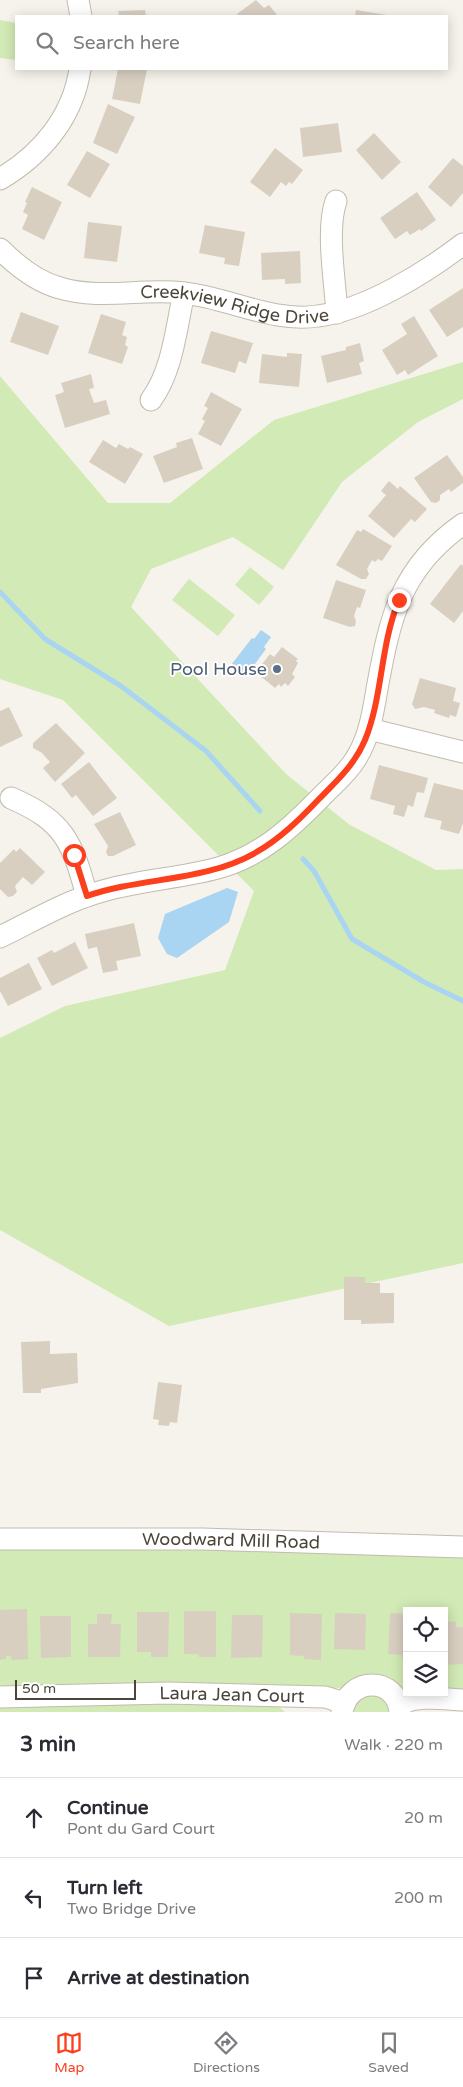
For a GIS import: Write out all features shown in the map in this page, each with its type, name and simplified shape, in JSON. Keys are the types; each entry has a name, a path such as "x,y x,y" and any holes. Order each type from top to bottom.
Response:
{"street":[{"path":"78,0 80,15"},
{"path":"0,179 29,160 47,141 71,102 80,70"},
{"path":"336,202 332,211 332,233 337,313"},
{"name":"Creekview Ridge Drive","path":"0,249 10,259 34,276 60,288 96,293 184,292 280,316 304,318 337,313 354,308 434,264 463,244"},
{"path":"151,400 158,390 166,371 184,292"},
{"path":"0,938 87,896 109,889 218,868 254,854 290,828 355,760 369,729 388,632 399,600 413,575 430,552 463,524"},
{"path":"369,729 463,752"},
{"path":"10,798 45,816 63,833 77,862 87,896"},
{"name":"Woodward Mill Road","path":"0,1539 202,1539 463,1547"},
{"name":"Laura Jean Court","path":"0,1697 176,1693 325,1697 344,1708 350,1695 358,1688 372,1685 386,1689 394,1696 399,1708 406,1700 422,1698 463,1700"}],"green space":[{"path":"0,20 15,23 15,60 0,58"},
{"path":"463,362 463,399 418,422 342,482 283,570 233,537 151,569 131,607 286,774 350,825 436,870 463,869 463,1263 169,1326 0,1230 0,1038 65,1006 225,970 254,891 63,700 0,679 0,376 108,503 170,503 274,420"},
{"path":"250,567 274,587 259,605 235,585"},
{"path":"189,579 235,615 218,636 172,600"},
{"path":"98,1545 463,1555 463,1693 448,1692 448,1607 403,1607 403,1690 0,1687 0,1548"},
{"path":"377,1691 394,1712 349,1712 354,1699"},
{"path":"167,1703 278,1706 285,1712 0,1712 0,1706"}],"water":[{"path":"261,630 271,637 264,647 266,649 246,676 231,665 252,638 254,639"},
{"path":"227,888 238,892 229,922 177,958 167,954 158,938 165,914"}],"building":[{"path":"256,0 264,8 269,5 277,15 238,15"},
{"path":"145,10 146,15 119,15 118,11"},
{"path":"356,10 387,15 355,15"},
{"path":"118,70 147,70 140,104 112,99"},
{"path":"108,104 135,117 117,154 93,143"},
{"path":"338,123 342,152 303,157 300,128"},
{"path":"374,133 401,162 382,180 356,150"},
{"path":"275,148 303,170 292,184 289,182 286,186 281,182 270,197 250,182"},
{"path":"87,151 110,164 90,198 67,185"},
{"path":"453,158 463,166 463,193 451,207 428,187"},
{"path":"32,187 62,202 44,240 22,229 28,215 23,212 27,203 25,202"},
{"path":"417,192 436,220 421,231 420,229 410,235 407,231 395,239 380,218"},
{"path":"88,222 122,226 117,262 84,258"},
{"path":"205,225 245,232 239,266 224,264 225,258 199,253"},
{"path":"300,251 301,283 285,284 285,279 262,280 261,253"},
{"path":"463,288 463,327 447,337 429,310"},
{"path":"21,312 59,326 48,355 10,342"},
{"path":"101,314 126,322 122,335 127,337 125,345 128,347 122,364 88,353"},
{"path":"414,316 438,356 408,375 405,370 397,375 382,350 407,334 401,324"},
{"path":"211,331 253,343 246,364 239,361 235,373 201,363"},
{"path":"360,343 364,361 359,363 362,374 327,383 321,356 346,350 346,347"},
{"path":"287,353 302,354 299,387 259,383 262,354 287,357"},
{"path":"91,374 94,388 89,389 94,403 106,400 110,414 65,428 55,395 64,392 61,383"},
{"path":"211,392 242,409 221,446 198,434 205,421 202,419 208,408 204,406"},
{"path":"192,438 203,469 164,483 153,456 177,447 176,443"},
{"path":"103,440 116,448 119,444 143,454 125,484 89,462"},
{"path":"447,455 463,477 463,483 451,492 449,489 440,495 440,500 436,503 431,502 414,478"},
{"path":"389,481 398,489 400,486 427,509 415,522 411,519 394,538 368,516 386,495 381,491"},
{"path":"363,529 392,546 382,561 378,559 375,562 372,560 367,569 369,574 366,579 361,579 336,565 357,530 361,532"},
{"path":"461,564 463,566 463,611 454,623 430,604"},
{"path":"336,580 366,590 360,608 357,607 354,616 355,626 350,627 323,618"},
{"name":"Pool House","path":"282,647 298,659 296,661 298,663 292,674 295,677 288,686 285,683 281,687 279,684 275,688 259,675 262,670 259,668 270,654 274,657"},
{"path":"420,678 456,688 453,701 460,703 456,717 450,715 449,718 434,713 435,710 424,707 415,709 412,704"},
{"path":"9,707 23,736 0,747 0,711"},
{"path":"56,723 85,753 55,782 43,768 50,762 42,753 33,748 33,743"},
{"path":"89,762 117,798 93,816 76,795 72,798 61,784"},
{"path":"379,765 428,778 424,793 417,792 413,807 408,805 404,817 393,814 395,806 370,799"},
{"path":"434,783 463,790 463,823 459,834 440,829 442,821 424,817"},
{"path":"120,812 136,845 113,856 108,856 106,852 108,846 94,824"},
{"path":"20,848 45,872 32,885 23,877 15,886 17,892 13,896 8,897 0,889 0,863 14,849 16,852"},
{"path":"134,923 141,956 116,961 118,970 103,973 97,947 88,949 85,934"},
{"path":"75,942 88,968 52,986 37,958 52,950 54,953"},
{"path":"29,963 42,989 8,1006 0,991 0,978"},
{"path":"344,1277 365,1277 365,1283 380,1283 380,1293 394,1293 394,1323 361,1324 361,1320 344,1320"},
{"path":"50,1341 50,1354 77,1353 78,1383 41,1389 41,1393 23,1393 21,1342"},
{"path":"158,1382 182,1385 177,1423 170,1422 169,1426 158,1425 159,1420 153,1419"},
{"path":"27,1609 28,1659 12,1660 11,1656 6,1656 6,1659 0,1660 0,1610"},
{"path":"184,1611 216,1611 216,1657 199,1657 198,1654 184,1654"},
{"path":"137,1612 169,1612 168,1657 151,1657 151,1652 137,1652"},
{"path":"290,1613 322,1614 321,1660 304,1659 304,1656 290,1655"},
{"path":"335,1613 366,1614 365,1650 334,1649"},
{"path":"390,1613 403,1614 403,1659 402,1655 388,1654"},
{"path":"97,1614 112,1614 111,1624 121,1624 120,1657 88,1657 88,1624 97,1624"},
{"path":"232,1615 263,1615 262,1657 231,1658"},
{"path":"40,1616 71,1616 71,1657 41,1658"},
{"path":"448,1621 456,1622 456,1627 463,1627 463,1664 448,1665"}],"waterway":[{"path":"0,592 45,639 121,686 206,751 260,811"},
{"path":"303,859 314,871 352,939 424,982 463,1001"}],"place":[{"name":"Pool House","path":"277,669"}],"route":[{"path":"74,855 87,896 109,889 218,868 254,854 278,838 304,815 355,760 365,739 373,714 388,632 399,600"}]}
